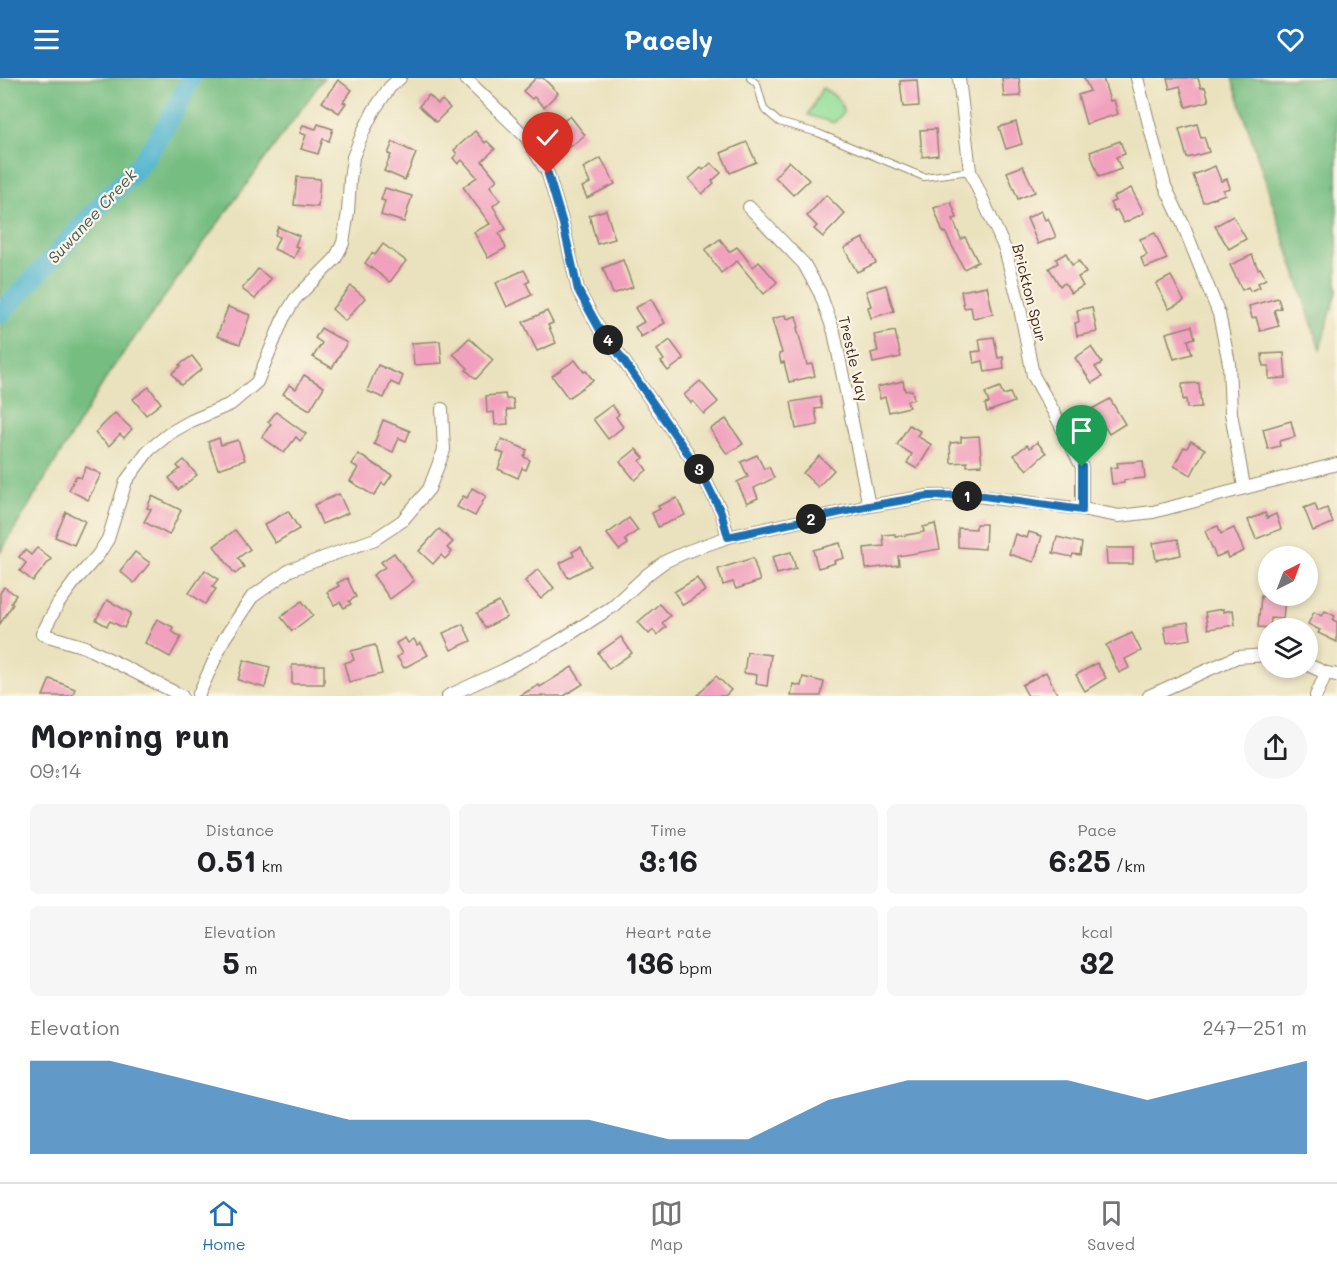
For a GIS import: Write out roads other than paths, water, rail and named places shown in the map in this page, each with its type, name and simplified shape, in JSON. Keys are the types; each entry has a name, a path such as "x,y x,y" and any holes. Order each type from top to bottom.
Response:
{"street":[{"path":"182,696 85,647 42,634 58,604 98,555 108,539 126,481 149,450 170,433 191,421 231,404 257,382 283,319 295,299 335,259 343,243 353,157 374,110 390,87 400,78"},
{"path":"465,78 526,137 548,174 563,224 578,290 600,330 702,474 721,512 728,537"},
{"name":"Brickton Spur","path":"959,78 970,171 1005,249 1020,303 1033,375 1058,418 1082,467 1082,510"},
{"path":"1137,78 1165,186 1219,314 1229,363 1231,413 1244,487"},
{"name":"Trestle Way","path":"749,207 804,264 820,293 834,332 869,506"},
{"path":"198,696 224,639 252,597 290,570 375,539 402,521 429,489 444,450 442,409"},
{"path":"448,696 556,643 612,607 664,562 728,537 869,506 928,496 977,495 1119,516 1153,512 1337,464"},
{"path":"1149,696 1237,657 1258,656"},
{"path":"1316,696 1332,674"}],"lane":[{"path":"750,78 757,84 764,109 778,122 818,133 924,177 970,171"}],"waterway":[{"name":"Suwanee Creek","path":"0,314 135,170 161,134 191,78"}]}
